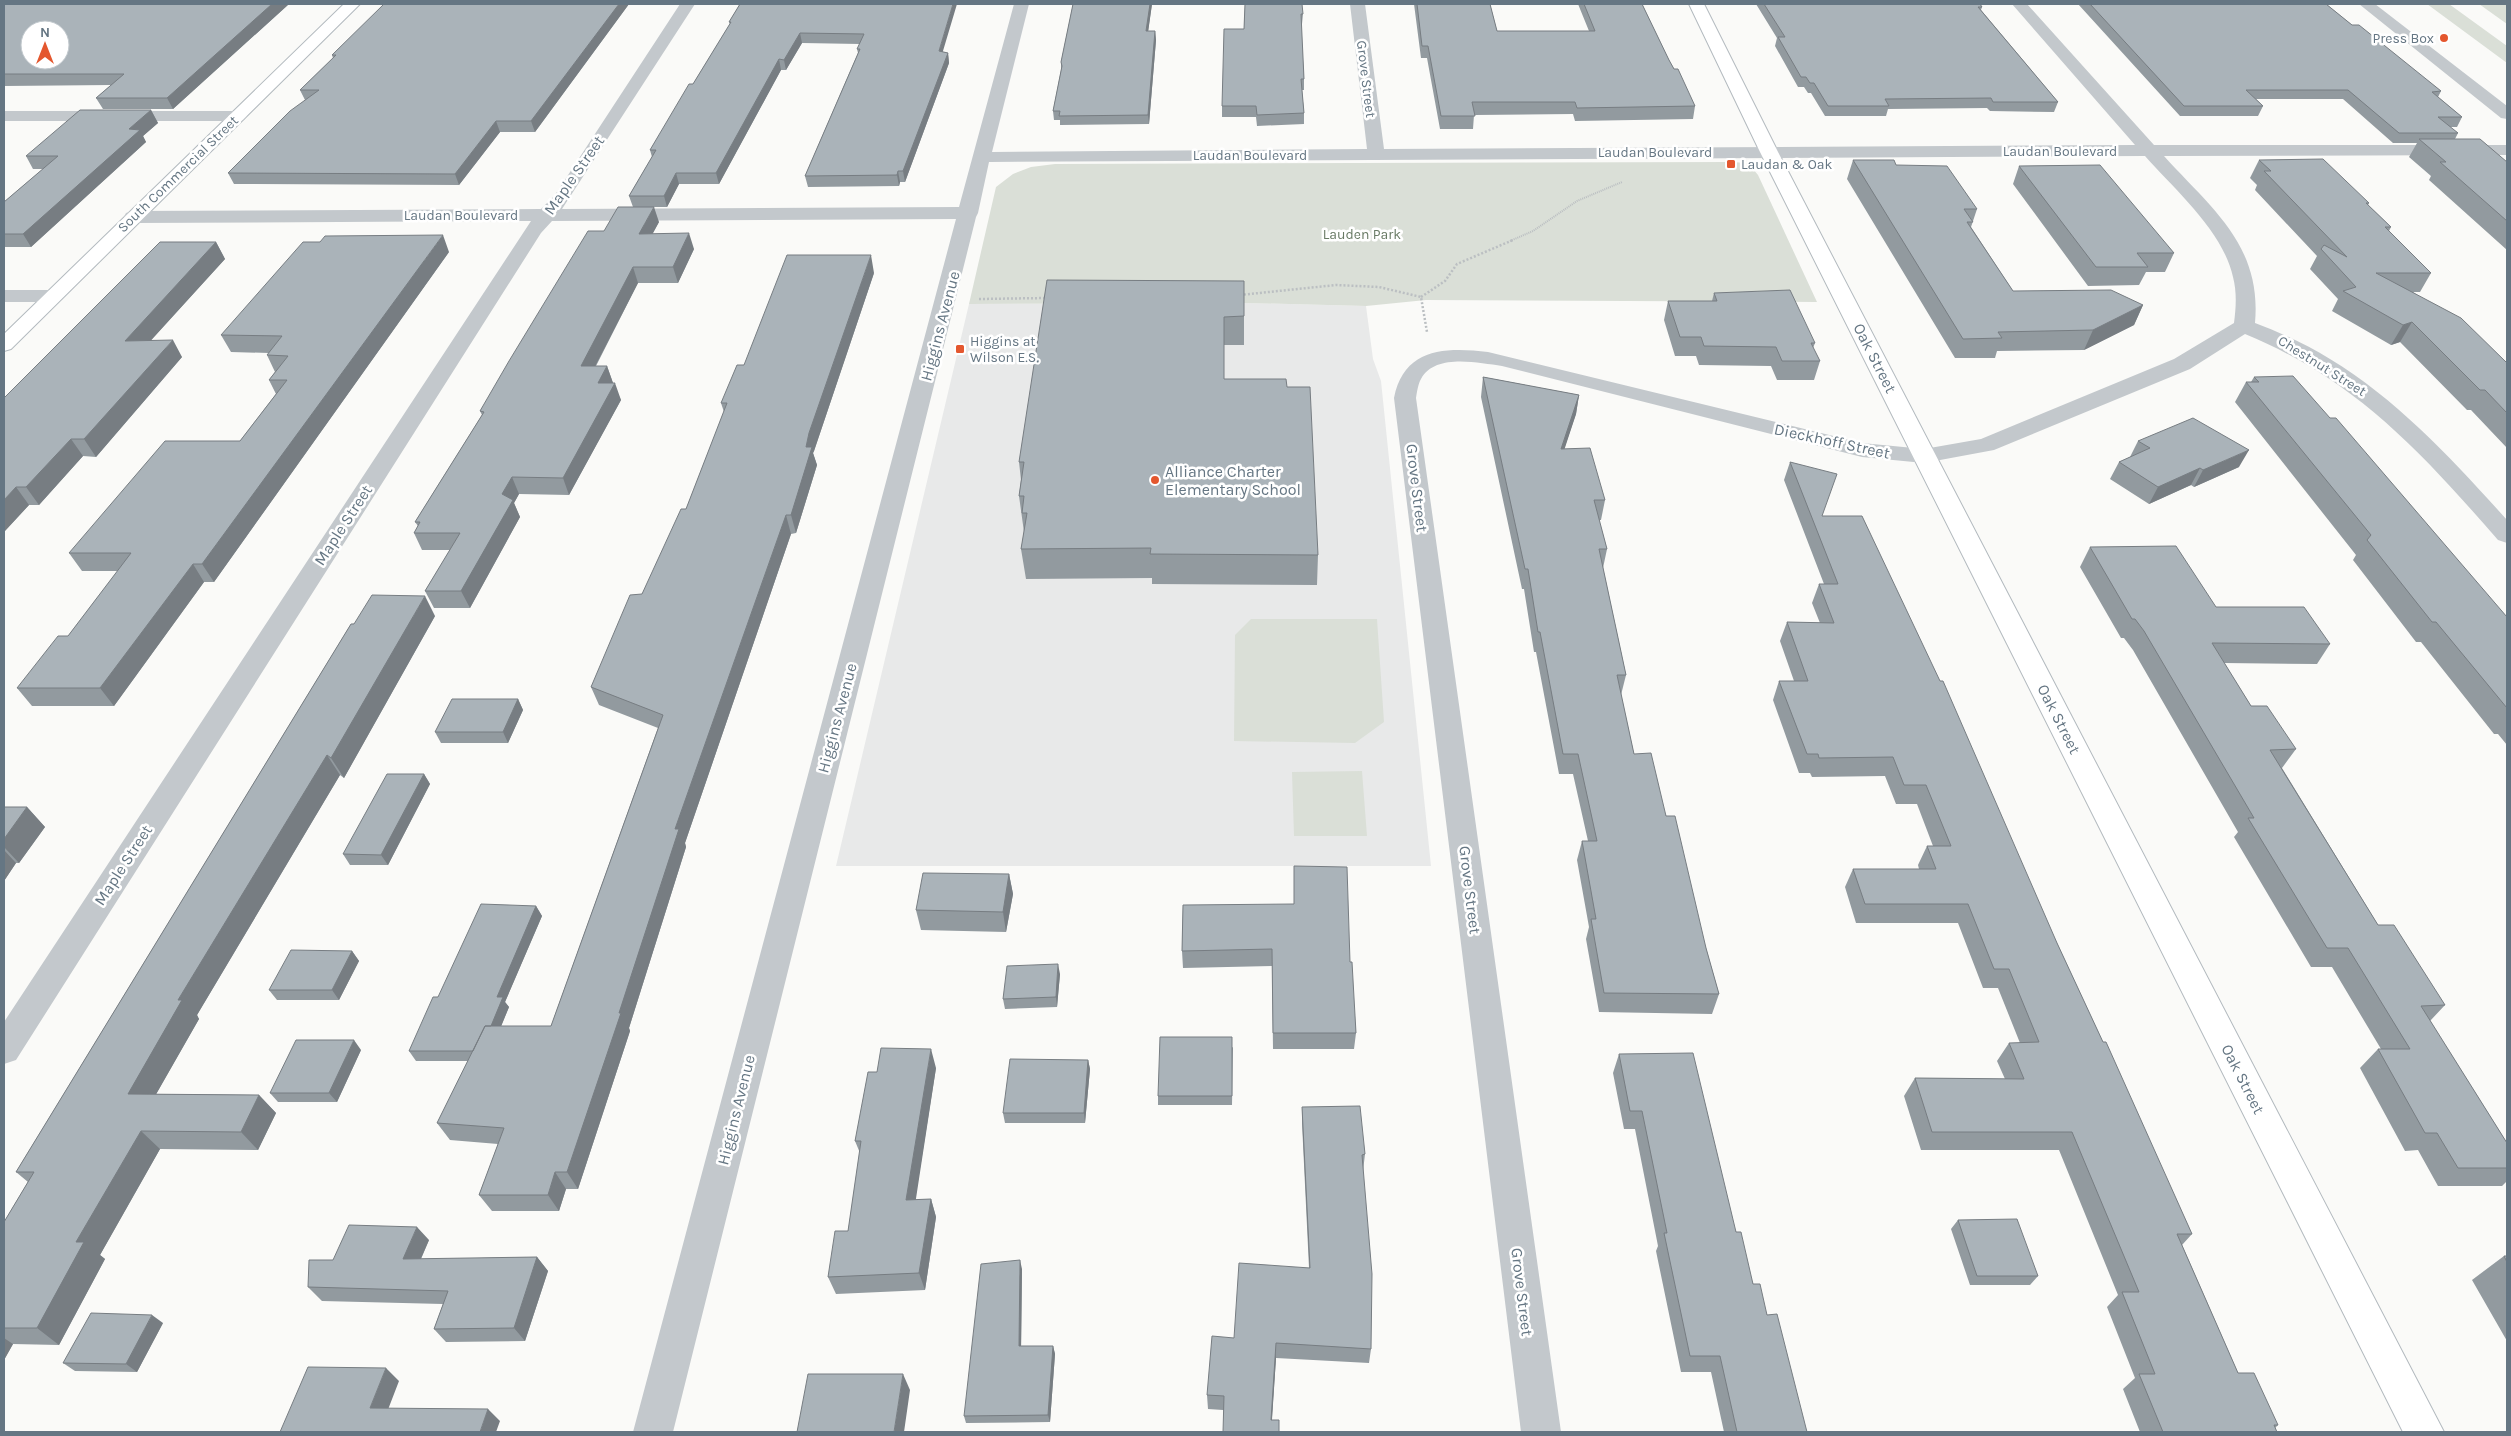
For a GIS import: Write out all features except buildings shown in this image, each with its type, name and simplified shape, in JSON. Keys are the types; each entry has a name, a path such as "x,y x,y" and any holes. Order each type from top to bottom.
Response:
{"street":[{"name":"South Commercial Street","path":"4,345 352,4"},
{"name":"Maple Street","path":"4,1050 533,230 562,198 687,4"},
{"name":"Higgins Avenue","path":"653,1432 1022,4"},
{"name":"Grove Street","path":"1357,4 1376,154"},
{"name":"Oak Street","path":"1696,4 1769,152 2424,1432"},
{"path":"2019,4 2207,213 2236,254 2244,275 2247,296 2244,326"},
{"path":"2366,4 2507,114"},
{"path":"4,116 238,116"},
{"name":"Laudan Boulevard","path":"983,157 2507,150"},
{"name":"Laudan Boulevard","path":"133,217 969,213"},
{"path":"4,296 53,296"},
{"name":"Dieckhoff Street","path":"1430,348 1502,360 1862,450 1924,456 1986,444 2140,383 2182,364 2244,326"},
{"name":"Chestnut Street","path":"2244,326 2292,344 2358,386 2389,411 2423,444 2507,535"},
{"name":"Grove Street","path":"1430,348 1410,376 1406,386 1405,398 1541,1432"}],"path":[{"path":"1233,296 1336,285 1379,287 1421,297 1445,281 1457,264 1533,231 1578,201 1603,188 1631,182"},
{"path":"1421,297 1430,348"},
{"path":"979,299 1048,298"}],"shaded area":[{"path":"1245,303 1366,306 1373,359 1381,381 1431,866 836,866 969,304"}],"green space":[{"path":"2427,4 2449,4 2507,46 2507,63"},
{"path":"2479,4 2507,4 2507,24"},
{"name":"Lauden Park","path":"1748,163 1758,175 1817,302 1426,300 1366,306 1245,303 969,304 996,187 1013,174 1031,167 1055,164"},
{"path":"1251,619 1377,619 1384,722 1355,743 1234,741 1235,635"},
{"path":"1362,771 1367,836 1294,836 1292,772"}],"place":[{"name":"Press Box","path":"2444,38"},
{"name":"Laudan & Oak","path":"1731,164"},
{"name":"Higgins at Wilson E.S.","path":"960,349"},
{"name":"Alliance Charter Elementary School","path":"1155,480"}]}
